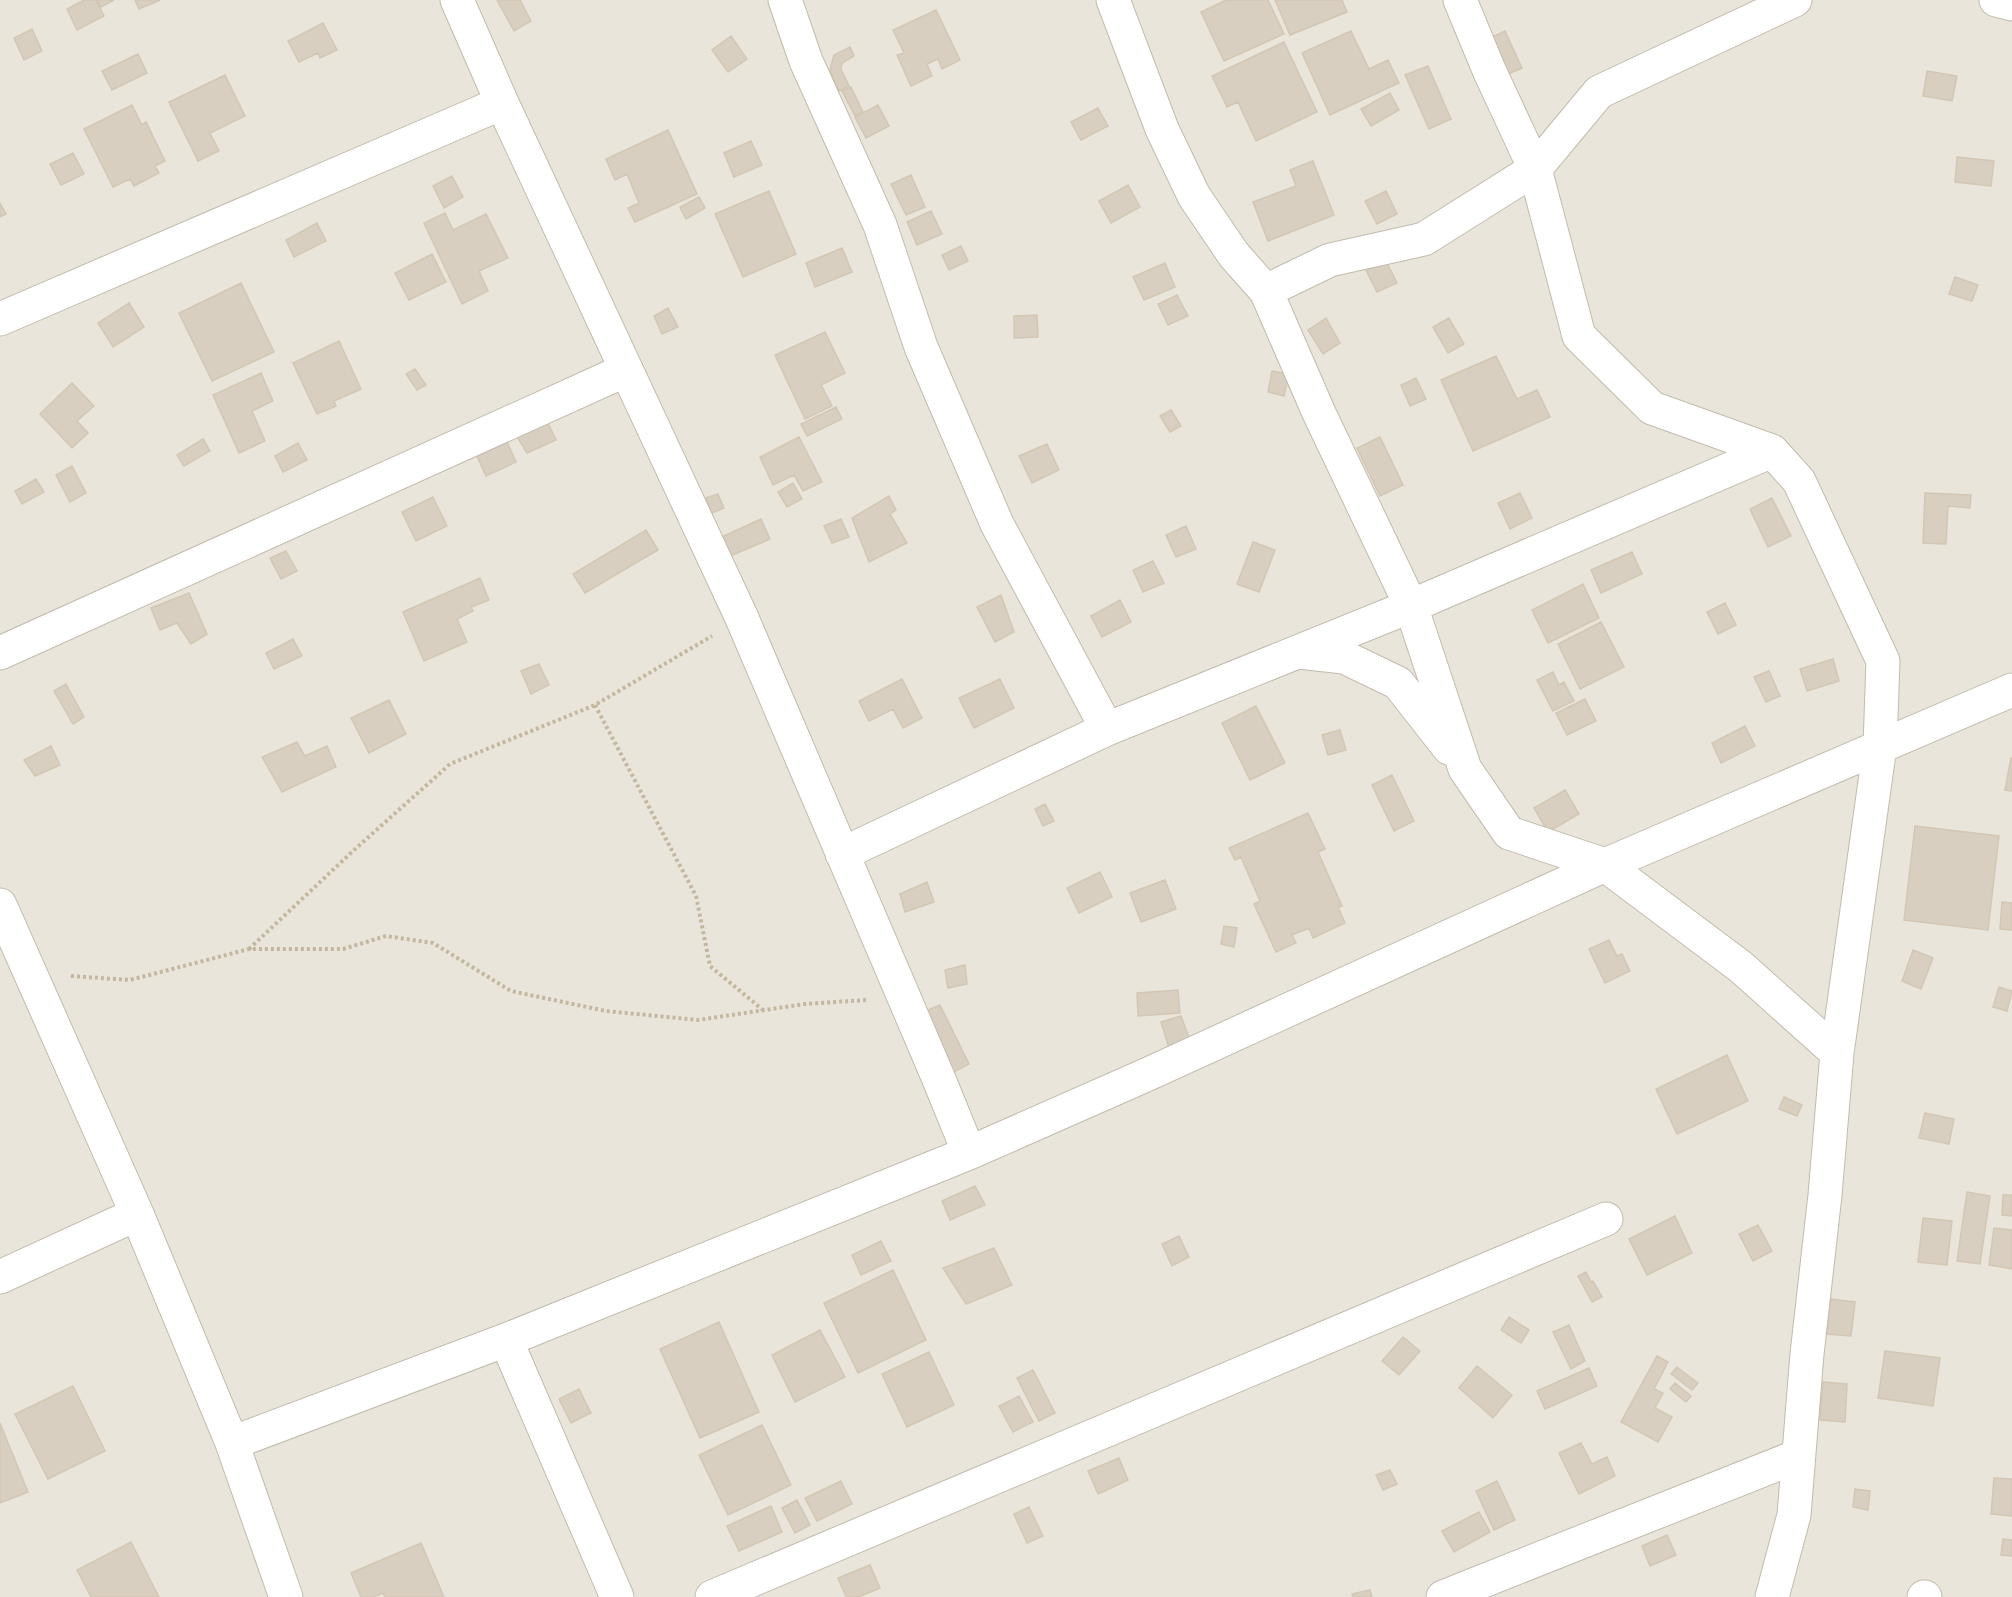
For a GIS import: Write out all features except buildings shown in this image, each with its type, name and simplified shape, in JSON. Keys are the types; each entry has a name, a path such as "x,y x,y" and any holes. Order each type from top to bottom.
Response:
{"street":[{"path":"457,0 502,104 741,616 969,1153"},
{"path":"785,0 806,61 880,225 921,346 997,524 1107,729"},
{"path":"1113,0 1162,129 1194,196 1234,255 1266,291 1319,413 1411,606 1465,769"},
{"path":"1460,0 1535,170 1579,336 1652,408 1772,452 1799,482 1883,661 1880,746 1837,1053 1794,1515 1772,1597"},
{"path":"1266,291 1330,260 1424,239 1535,170 1599,92 1795,0"},
{"path":"1996,0 2012,4"},
{"path":"0,319 502,104"},
{"path":"0,653 626,370"},
{"path":"842,854 1107,729 1411,606 1772,452"},
{"path":"1295,652 1344,657 1398,683 1465,769 1509,833 1605,865 1741,967 1837,1053"},
{"path":"232,1443 506,1340 969,1153 1157,1070 1605,865 2012,690"},
{"path":"0,905 17,957 137,1214 232,1443 286,1597"},
{"path":"0,1277 137,1214"},
{"path":"712,1597 1606,1219"},
{"path":"506,1340 617,1597"},
{"path":"1443,1597 1798,1456"}],"path":[{"path":"249,949 354,850 450,765 595,705 694,648 741,616"},
{"path":"595,705 696,896 710,966 763,1010"},
{"path":"17,957 130,980 249,949 343,949 386,936 433,943 511,992 606,1011 698,1020 805,1004 904,998"}],"shaded area":[{"path":"0,0 2012,0 2012,1597 0,1597"}]}
